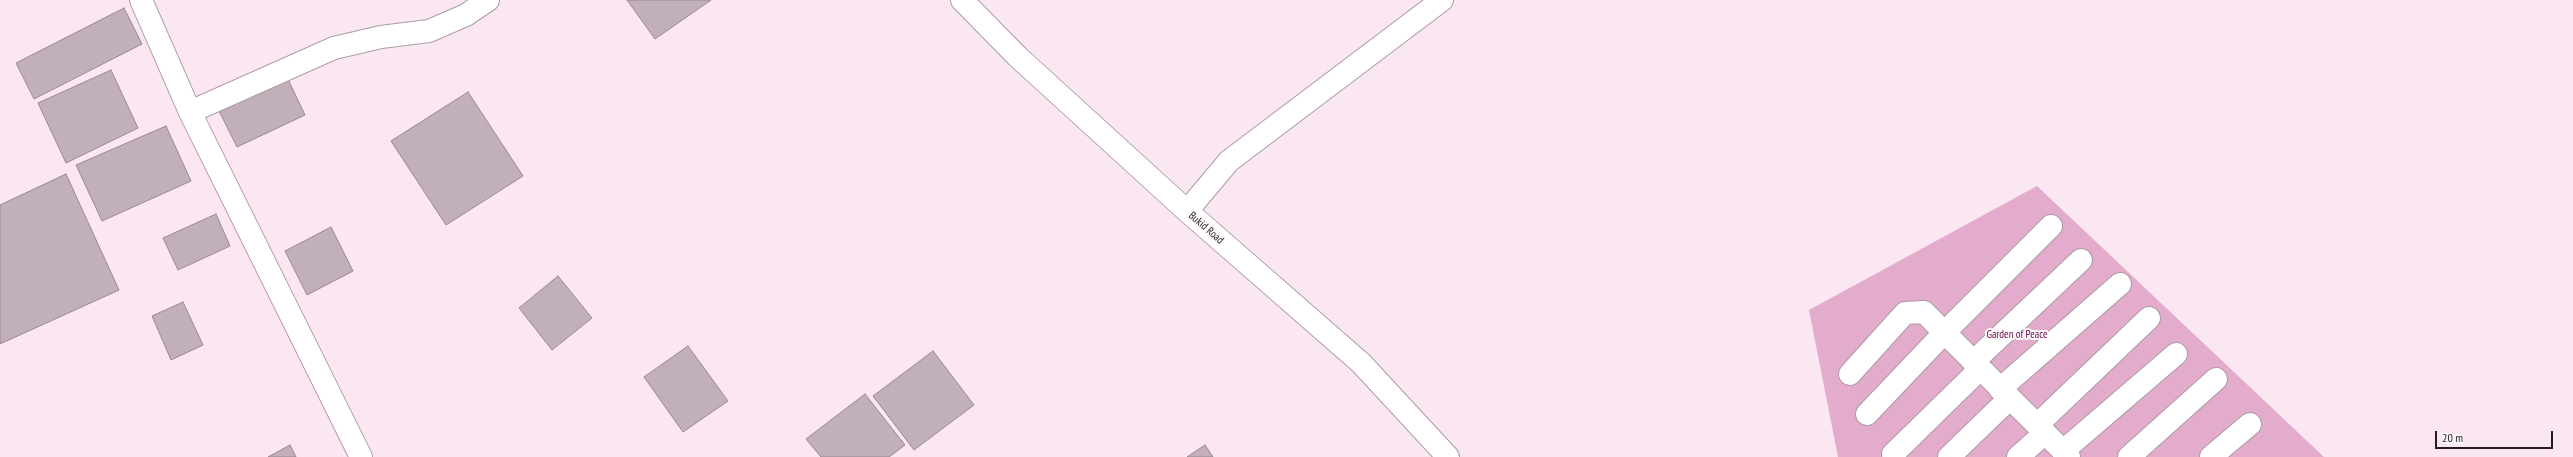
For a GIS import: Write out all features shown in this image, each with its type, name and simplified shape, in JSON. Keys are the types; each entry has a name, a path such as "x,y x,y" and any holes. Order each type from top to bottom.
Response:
{"street":[{"path":"141,0 190,112 361,457"},
{"path":"190,112 334,48 381,37 429,31 466,15 488,0"},
{"name":"Bukid Road","path":"962,0 1018,57 1187,211 1361,363 1448,457"},
{"path":"1187,211 1228,161 1442,0"},
{"path":"1867,414 1944,333 2051,226"},
{"path":"1893,454 1976,365 2080,260"},
{"path":"1949,457 2005,394 2120,284"},
{"path":"1850,374 1904,313 1924,312 2066,454 2176,354"},
{"path":"2018,457 2041,429 2149,318"},
{"path":"2129,457 2216,379"},
{"path":"2211,457 2250,424"}],"green space":[{"name":"Garden of Peace","path":"2037,186 2324,457 1838,457 1809,310"}],"building":[{"path":"627,0 711,0 655,39"},
{"path":"124,8 142,44 34,99 16,63"},
{"path":"111,70 138,128 66,163 38,103"},
{"path":"286,75 305,115 237,147 217,107"},
{"path":"468,92 523,176 446,225 391,141"},
{"path":"166,126 191,181 102,221 76,165"},
{"path":"66,174 119,290 0,344 0,205"},
{"path":"216,214 230,246 178,270 163,238"},
{"path":"331,227 353,271 307,295 285,251"},
{"path":"558,276 592,318 552,350 519,308"},
{"path":"183,302 203,345 171,360 152,316"},
{"path":"688,346 728,401 683,432 644,377"},
{"path":"933,351 974,405 914,450 873,396"},
{"path":"865,394 905,445 889,457 821,457 806,439"},
{"path":"290,445 296,457 268,457"},
{"path":"1205,445 1213,457 1187,457"}]}
